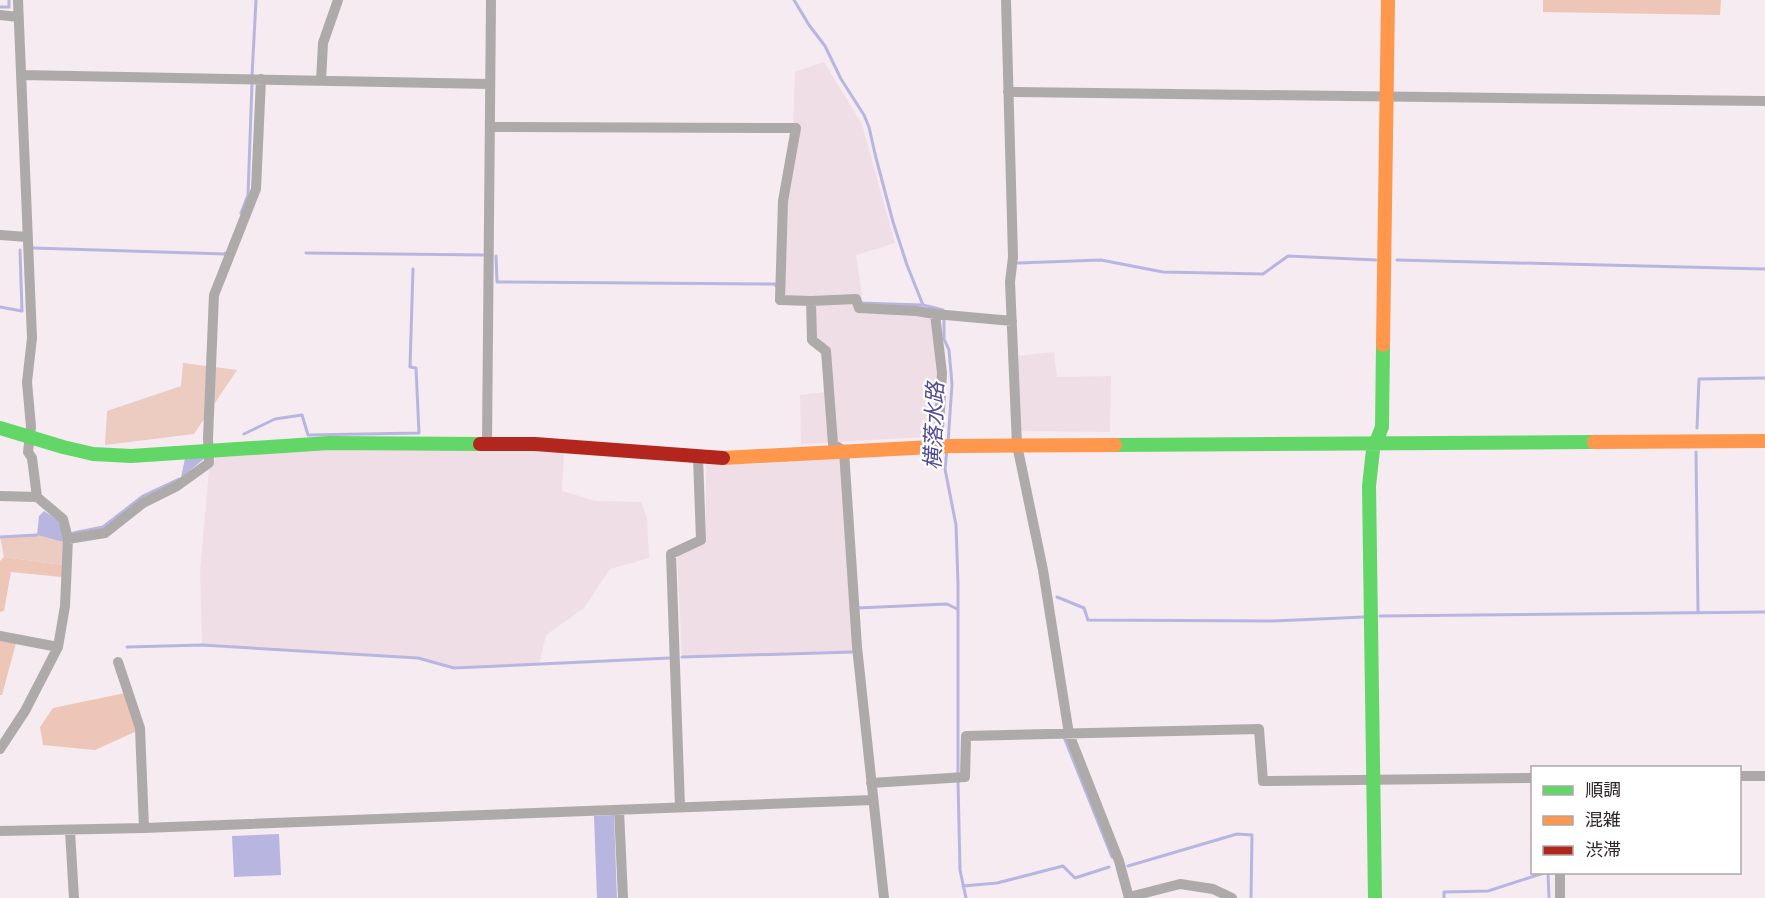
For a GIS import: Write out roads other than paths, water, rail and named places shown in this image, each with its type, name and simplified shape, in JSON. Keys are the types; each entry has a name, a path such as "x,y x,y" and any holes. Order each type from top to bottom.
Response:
{"street":[{"path":"18,0 32,338 27,382 31,427 28,452 32,458 37,497"},
{"path":"321,81 323,43 338,0"},
{"path":"488,442 491,0"},
{"path":"1005,0 1013,257 1010,282 1017,445 1043,570 1069,734 1119,861 1129,898 1180,884 1213,889 1232,898"},
{"path":"1375,898 1369,486 1373,450 1382,427 1383,406 1388,0"},
{"path":"0,15 18,17"},
{"path":"21,75 489,84"},
{"path":"68,539 105,533 143,503 177,486 209,463 214,295 256,189 261,79"},
{"path":"1008,92 1765,101"},
{"path":"490,126 796,128 783,201 780,300 858,304 1012,321"},
{"path":"0,235 27,237"},
{"path":"811,301 812,340 826,351 833,444 844,451"},
{"path":"942,315 944,446"},
{"path":"0,428 93,454 131,456 329,443 488,442 738,458 944,446 1765,441"},
{"path":"844,451 857,648 884,898"},
{"path":"680,807 671,554 701,540 698,457"},
{"path":"0,495 37,497 63,519 68,539 65,606 58,647 25,711 0,749"},
{"path":"0,636 58,647"},
{"path":"118,662 140,728 144,828"},
{"path":"871,783 964,777 966,735 1259,729 1263,781 1531,778"},
{"path":"1741,776 1765,776"},
{"path":"0,831 70,831 872,800"},
{"path":"619,810 622,898"},
{"path":"70,831 74,898"},
{"path":"1560,874 1560,898"}],"water":[{"path":"185,458 205,458 181,478"},
{"path":"44,511 58,520 63,542 37,535 39,516"},
{"path":"614,815 617,898 597,898 594,816"},
{"path":"279,834 281,875 234,877 232,836"}],"waterway":[{"path":"0,7 9,7 9,0"},
{"path":"252,76 256,0"},
{"name":"横落水路","path":"794,0 825,46 841,79 864,115 893,222 923,305 943,310"},
{"path":"241,213 248,195 252,83"},
{"path":"33,248 225,253"},
{"path":"0,307 22,311 20,250"},
{"path":"306,253 483,255"},
{"path":"496,256 497,282 776,284 776,286"},
{"path":"1018,263 1101,260 1163,272 1263,274 1288,256 1376,260"},
{"path":"1397,260 1765,269"},
{"path":"244,434 275,419 302,415 308,435 419,433 416,368 410,367 413,269"},
{"path":"860,303 922,305"},
{"name":"横落水路","path":"944,318 944,339 949,350 952,384 948,443"},
{"path":"1697,428 1699,379 1765,378"},
{"name":"横落水路","path":"947,449 945,469 956,525 958,584 958,774"},
{"path":"1696,452 1698,612"},
{"path":"73,533 103,527 143,496 179,479"},
{"path":"0,537 37,535"},
{"path":"1057,597 1084,608 1088,620 1273,621 1364,617"},
{"path":"857,608 947,604 957,609"},
{"path":"1380,616 1765,612"},
{"path":"127,647 202,645 418,658 454,668 670,658"},
{"path":"682,657 852,652"},
{"path":"1064,737 1112,857"},
{"name":"横落水路","path":"958,781 960,870 966,898"},
{"path":"1128,866 1237,834 1252,835 1251,898"},
{"path":"963,886 997,883 1063,866 1075,878 1109,867"},
{"path":"1444,898 1444,892 1488,891 1541,874"},
{"path":"1548,874 1549,898"}]}
